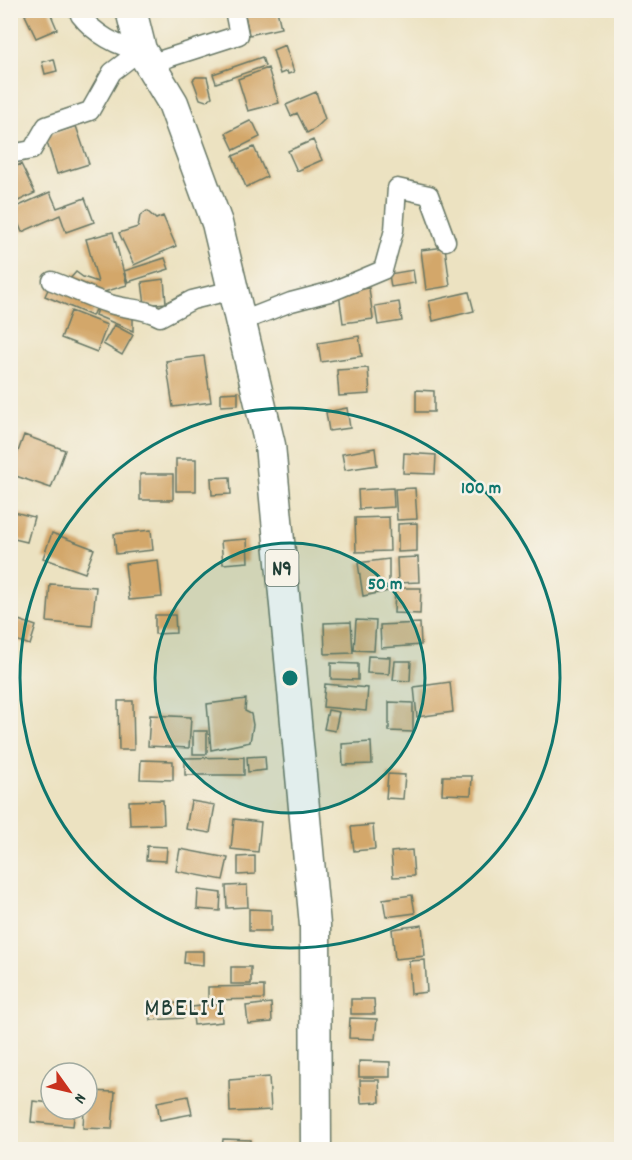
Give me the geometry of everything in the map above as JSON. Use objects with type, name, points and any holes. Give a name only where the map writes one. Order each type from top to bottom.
[{"type":"highway","name":"N9","points":[[131,10],[145,57],[173,103],[216,223],[270,445],[314,914],[316,1149]]},
{"type":"street","points":[[10,154],[32,150],[46,126],[90,111],[112,72],[145,57],[239,36],[234,10]]},
{"type":"street","points":[[80,15],[86,23],[115,43],[145,57]]},
{"type":"street","points":[[240,322],[291,302],[333,291],[383,270],[394,230],[397,188],[429,195],[446,241]]},
{"type":"street","points":[[52,281],[108,304],[130,309],[146,309],[160,317],[192,300],[233,290]]},
{"type":"building","points":[[34,10],[49,10],[57,29],[36,38],[25,15]]},
{"type":"building","points":[[244,10],[277,10],[281,28],[249,35]]},
{"type":"building","points":[[285,45],[294,72],[288,74],[287,71],[280,74],[273,50]]},
{"type":"building","points":[[262,57],[265,66],[216,83],[213,74]]},
{"type":"building","points":[[54,59],[57,71],[45,74],[42,62]]},
{"type":"building","points":[[268,68],[279,103],[248,111],[238,79]]},
{"type":"building","points":[[196,77],[207,77],[212,97],[206,101],[200,99],[193,80]]},
{"type":"building","points":[[316,92],[325,119],[307,133],[297,113],[291,116],[286,105]]},
{"type":"building","points":[[250,121],[254,124],[260,137],[234,150],[226,133]]},
{"type":"building","points":[[76,126],[89,164],[57,174],[45,136]]},
{"type":"building","points":[[313,140],[322,160],[297,171],[288,151]]},
{"type":"building","points":[[254,147],[267,177],[246,187],[233,156]]},
{"type":"building","points":[[21,164],[35,193],[10,205],[10,169]]},
{"type":"building","points":[[50,192],[57,208],[85,198],[94,222],[66,232],[60,215],[22,232],[12,209]]},
{"type":"building","points":[[147,211],[156,219],[163,216],[176,246],[134,265],[119,233],[138,227],[140,216]]},
{"type":"building","points":[[113,232],[127,285],[101,293],[69,280],[76,272],[98,282],[86,239]]},
{"type":"building","points":[[445,247],[450,286],[426,290],[421,250]]},
{"type":"building","points":[[165,258],[169,269],[128,282],[124,271]]},
{"type":"building","points":[[413,270],[415,283],[391,287],[389,274]]},
{"type":"building","points":[[164,279],[166,303],[145,305],[142,282]]},
{"type":"building","points":[[50,285],[97,305],[92,316],[45,296]]},
{"type":"building","points":[[369,288],[373,319],[343,323],[339,293]]},
{"type":"building","points":[[469,292],[474,311],[433,321],[429,301]]},
{"type":"building","points":[[399,302],[402,321],[378,325],[375,306]]},
{"type":"building","points":[[102,305],[133,318],[133,331],[95,315],[97,309]]},
{"type":"building","points":[[71,311],[107,325],[97,352],[61,338]]},
{"type":"building","points":[[114,325],[133,335],[122,355],[103,344]]},
{"type":"building","points":[[359,336],[362,356],[321,362],[318,343]]},
{"type":"building","points":[[204,356],[211,402],[173,407],[166,361]]},
{"type":"building","points":[[368,368],[370,394],[339,396],[337,370]]},
{"type":"building","points":[[416,390],[434,391],[434,412],[416,412]]},
{"type":"building","points":[[238,392],[238,405],[221,406],[221,393]]},
{"type":"building","points":[[347,408],[350,428],[329,431],[326,412]]},
{"type":"building","points":[[24,435],[65,450],[51,488],[10,474]]},
{"type":"building","points":[[375,448],[377,465],[345,470],[342,454]]},
{"type":"building","points":[[404,453],[436,455],[435,474],[403,473]]},
{"type":"building","points":[[176,459],[196,459],[196,491],[176,491]]},
{"type":"building","points":[[140,474],[173,474],[173,500],[140,500]]},
{"type":"building","points":[[230,477],[231,494],[212,495],[211,478]]},
{"type":"building","points":[[393,488],[394,507],[359,509],[358,490]]},
{"type":"building","points":[[415,488],[417,519],[397,520],[395,489]]},
{"type":"building","points":[[10,511],[34,517],[27,542],[10,538]]},
{"type":"building","points":[[389,517],[390,551],[356,552],[355,518]]},
{"type":"building","points":[[417,523],[417,551],[398,552],[398,524]]},
{"type":"building","points":[[151,530],[153,550],[116,554],[114,534]]},
{"type":"building","points":[[52,533],[94,549],[85,573],[43,558]]},
{"type":"building","points":[[247,539],[248,562],[223,564],[221,541]]},
{"type":"building","points":[[418,557],[419,582],[398,583],[397,558]]},
{"type":"building","points":[[389,559],[389,591],[363,596],[358,563]]},
{"type":"building","points":[[158,560],[162,597],[129,600],[125,564]]},
{"type":"building","points":[[50,584],[96,587],[92,626],[47,622]]},
{"type":"building","points":[[395,588],[421,588],[420,614],[394,613]]},
{"type":"building","points":[[155,615],[175,615],[176,633],[155,634]]},
{"type":"building","points":[[10,617],[36,626],[30,645],[10,638]]},
{"type":"building","points":[[356,620],[376,621],[374,651],[354,650]]},
{"type":"building","points":[[351,622],[353,653],[325,654],[324,623]]},
{"type":"building","points":[[420,623],[421,645],[381,648],[380,625]]},
{"type":"building","points":[[368,656],[390,657],[389,674],[367,673]]},
{"type":"building","points":[[395,661],[411,661],[410,681],[393,680]]},
{"type":"building","points":[[331,663],[358,664],[358,680],[331,679]]},
{"type":"building","points":[[450,682],[453,712],[417,717],[414,687]]},
{"type":"building","points":[[325,684],[368,688],[366,711],[323,707]]},
{"type":"building","points":[[246,699],[245,711],[251,714],[253,725],[250,742],[211,750],[207,704]]},
{"type":"building","points":[[118,701],[133,701],[134,750],[119,750]]},
{"type":"building","points":[[389,702],[413,703],[413,732],[389,731]]},
{"type":"building","points":[[328,710],[339,712],[335,731],[324,729]]},
{"type":"building","points":[[150,715],[191,717],[189,748],[148,746]]},
{"type":"building","points":[[193,731],[207,731],[207,754],[193,754]]},
{"type":"building","points":[[371,742],[372,764],[343,765],[342,744]]},
{"type":"building","points":[[265,756],[266,770],[248,772],[247,757]]},
{"type":"building","points":[[244,757],[244,775],[185,775],[185,758]]},
{"type":"building","points":[[141,760],[173,761],[173,780],[140,779]]},
{"type":"building","points":[[388,774],[405,775],[403,799],[386,798]]},
{"type":"building","points":[[443,776],[472,776],[471,795],[442,794]]},
{"type":"building","points":[[163,800],[164,824],[130,825],[129,801]]},
{"type":"building","points":[[191,801],[215,805],[210,833],[186,829]]},
{"type":"building","points":[[234,819],[261,822],[258,852],[231,849]]},
{"type":"building","points":[[373,825],[375,849],[354,851],[351,827]]},
{"type":"building","points":[[147,846],[167,847],[166,861],[146,860]]},
{"type":"building","points":[[180,849],[228,858],[223,880],[176,871]]},
{"type":"building","points":[[412,850],[414,876],[393,877],[391,852]]},
{"type":"building","points":[[255,856],[255,874],[238,875],[238,857]]},
{"type":"building","points":[[247,885],[248,907],[227,908],[226,886]]},
{"type":"building","points":[[198,890],[221,893],[220,911],[197,909]]},
{"type":"building","points":[[412,895],[415,913],[386,917],[383,899]]},
{"type":"building","points":[[249,909],[271,910],[271,931],[249,931]]},
{"type":"building","points":[[422,925],[425,956],[395,959],[392,929]]},
{"type":"building","points":[[185,951],[203,951],[203,965],[184,963]]},
{"type":"building","points":[[425,960],[427,992],[411,994],[409,961]]},
{"type":"building","points":[[231,967],[251,967],[251,984],[231,984]]},
{"type":"building","points":[[264,986],[264,999],[208,1000],[208,987]]},
{"type":"building","points":[[351,999],[374,999],[375,1014],[351,1014]]},
{"type":"building","points":[[184,1003],[184,1018],[151,1020],[150,1004]]},
{"type":"building","points":[[271,1003],[272,1022],[248,1024],[246,1006]]},
{"type":"building","points":[[221,1004],[222,1022],[194,1025],[192,1007]]},
{"type":"building","points":[[350,1018],[377,1019],[375,1039],[349,1038]]},
{"type":"building","points":[[359,1061],[390,1062],[390,1077],[359,1077]]},
{"type":"building","points":[[269,1077],[271,1110],[230,1112],[229,1080]]},
{"type":"building","points":[[360,1080],[379,1080],[380,1102],[361,1103]]},
{"type":"building","points":[[99,1091],[115,1092],[112,1129],[83,1128],[83,1121],[99,1121]]},
{"type":"building","points":[[188,1096],[192,1114],[160,1120],[157,1102]]},
{"type":"building","points":[[33,1101],[39,1102],[39,1121],[74,1121],[73,1126],[31,1122]]},
{"type":"building","points":[[223,1139],[251,1140],[251,1150],[222,1150]]},
{"type":"district","name":"MBELI'I","points":[[185,1006]]}]
